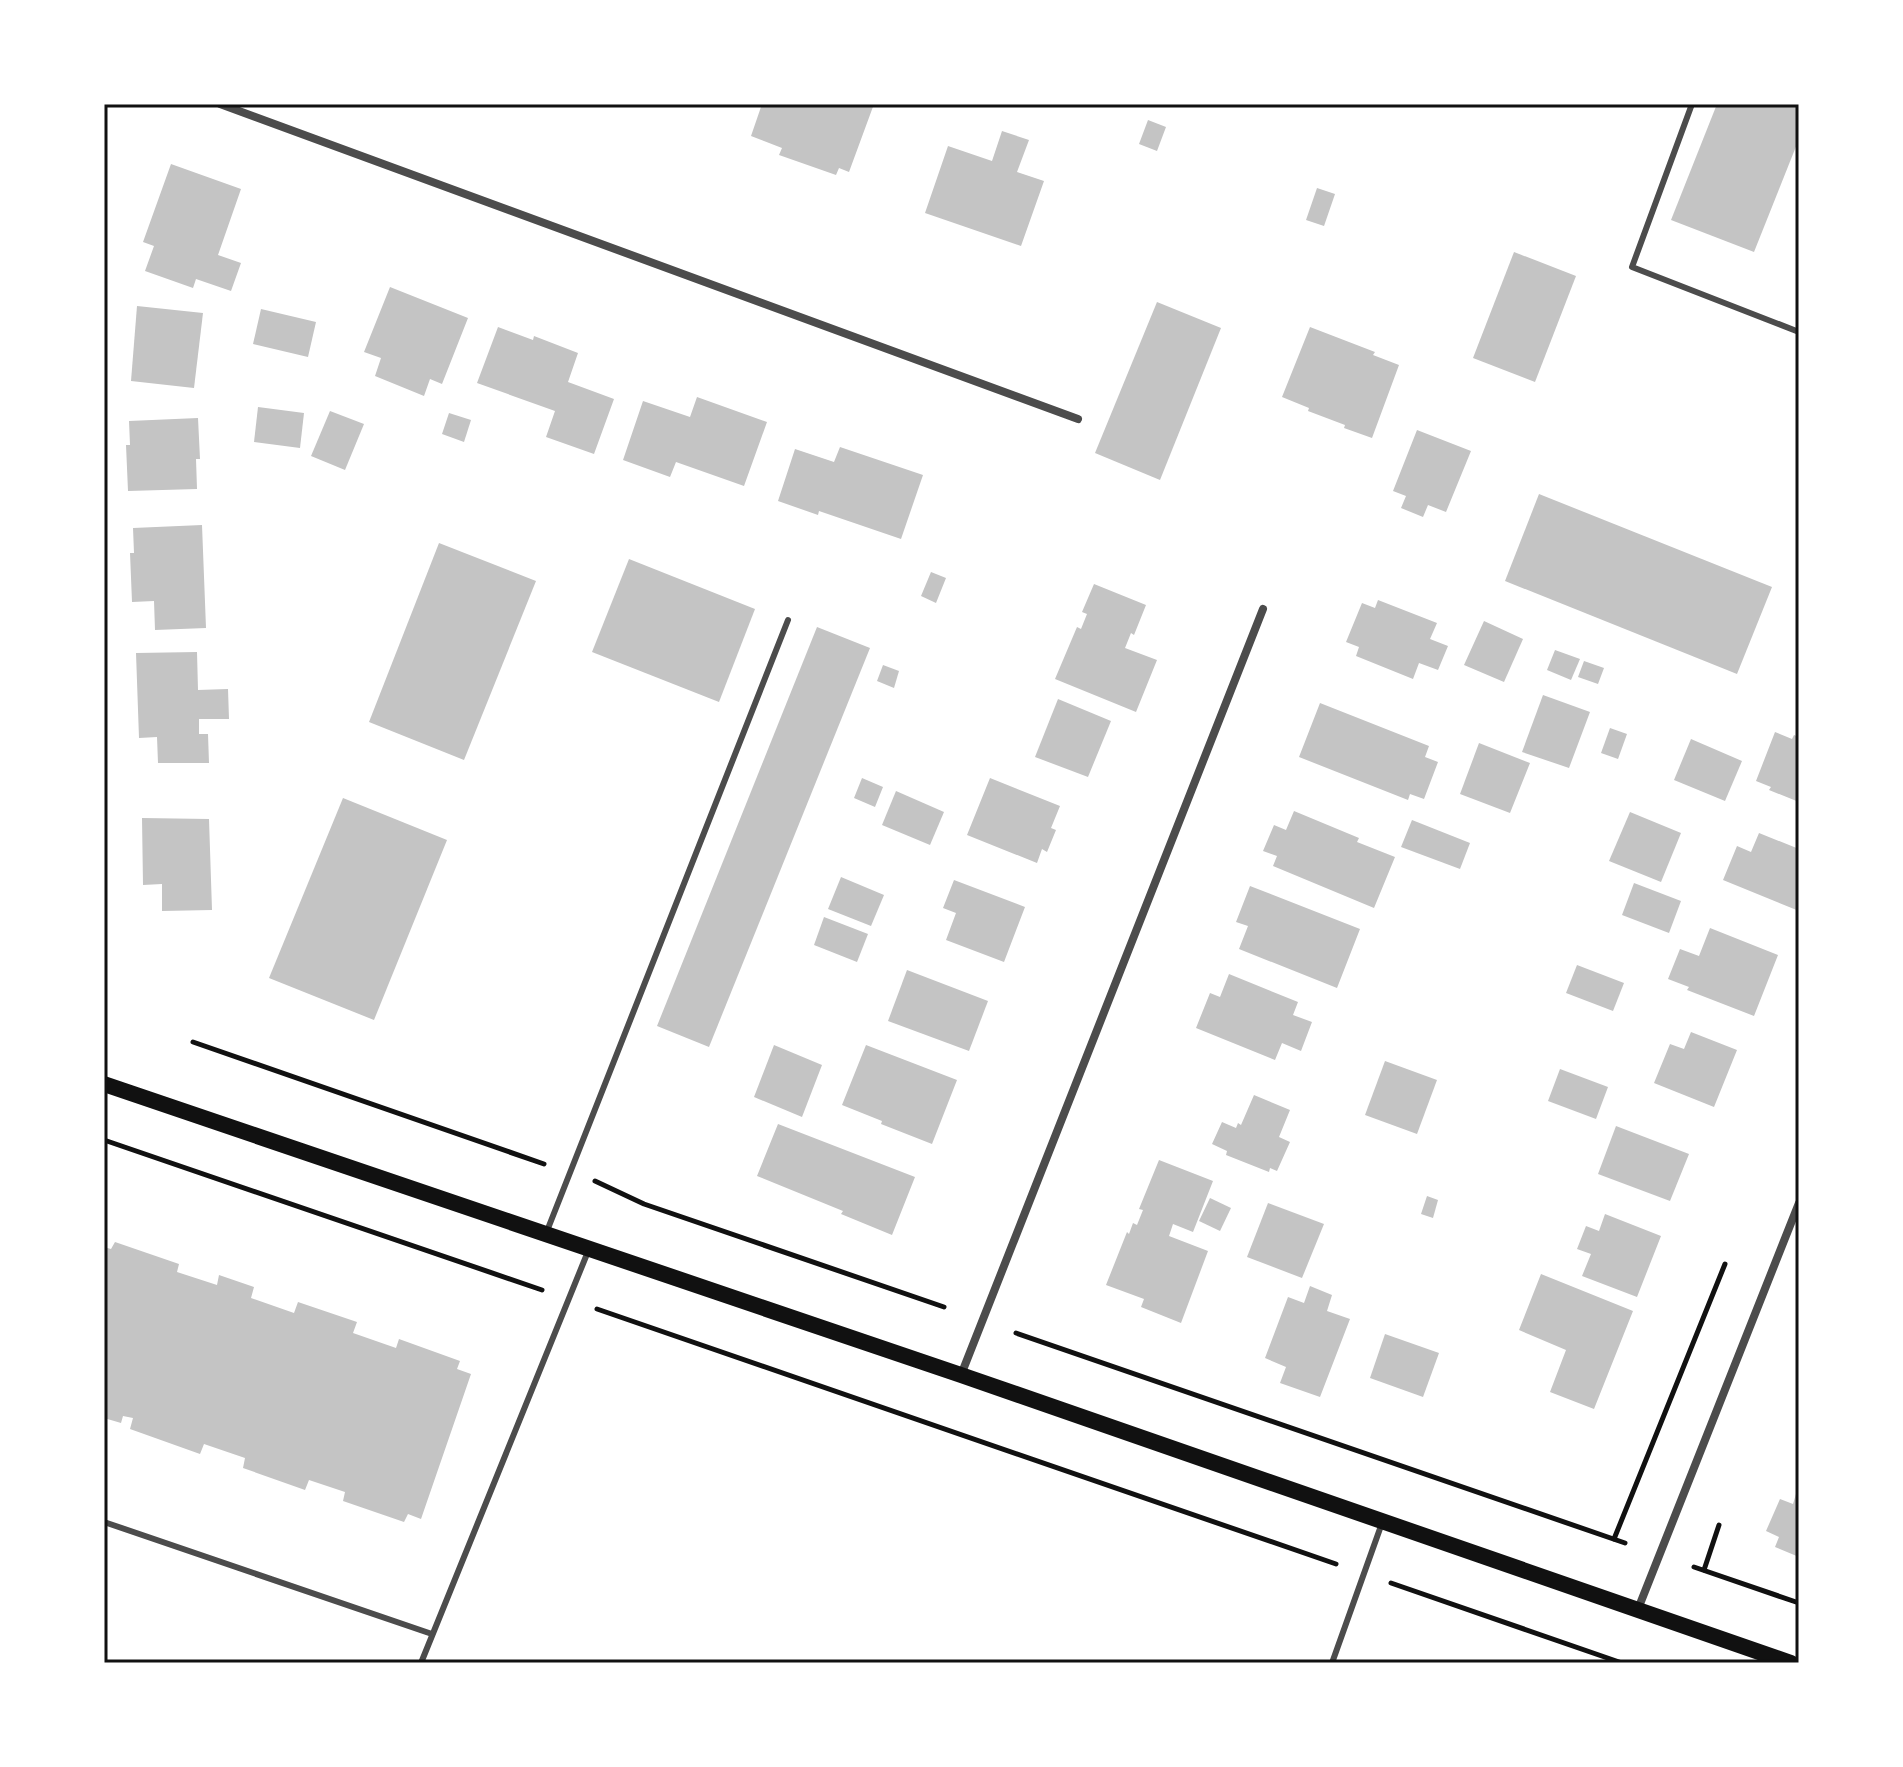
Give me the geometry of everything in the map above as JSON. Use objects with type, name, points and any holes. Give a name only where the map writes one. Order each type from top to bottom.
[{"type":"main road","points":[[104,1084],[961,1375],[1791,1663]]},
{"type":"street","points":[[220,104],[1078,419]]},
{"type":"street","points":[[961,1375],[1263,609]]},
{"type":"street","points":[[1638,1609],[1799,1203]]},
{"type":"lane","points":[[1692,104],[1632,267],[1799,332]]},
{"type":"lane","points":[[546,1234],[788,620]]},
{"type":"lane","points":[[421,1663],[589,1249]]},
{"type":"lane","points":[[1332,1663],[1382,1521]]},
{"type":"lane","points":[[104,1522],[432,1634]]},
{"type":"path","points":[[104,1140],[1622,1663]]},
{"type":"path","points":[[1614,1539],[1725,1264]]},
{"type":"path","points":[[1016,1333],[1625,1543]]},
{"type":"path","points":[[1704,1570],[1719,1525]]},
{"type":"path","points":[[1694,1567],[1799,1603]]},
{"type":"building","points":[[762,104],[874,104],[849,172],[839,168],[836,175],[779,155],[782,148],[751,136]]},
{"type":"building","points":[[1717,104],[1799,104],[1799,139],[1754,252],[1671,220]]},
{"type":"building","points":[[1148,120],[1166,127],[1157,151],[1139,144]]},
{"type":"building","points":[[1002,131],[1029,140],[1017,172],[1044,181],[1021,246],[925,213],[948,146],[992,161]]},
{"type":"building","points":[[171,164],[241,189],[218,255],[241,263],[231,291],[196,279],[193,288],[145,271],[154,246],[143,242]]},
{"type":"building","points":[[1317,188],[1335,194],[1324,226],[1306,220]]},
{"type":"building","points":[[1514,252],[1576,276],[1535,382],[1473,358]]},
{"type":"building","points":[[390,287],[468,318],[442,384],[430,379],[424,396],[375,376],[381,358],[364,352]]},
{"type":"building","points":[[1157,302],[1221,328],[1160,480],[1095,453]]},
{"type":"building","points":[[137,306],[203,313],[194,388],[131,381]]},
{"type":"building","points":[[261,309],[316,322],[308,357],[253,344]]},
{"type":"building","points":[[498,327],[533,340],[534,336],[578,353],[568,382],[614,399],[594,454],[546,437],[555,411],[477,383]]},
{"type":"building","points":[[1310,327],[1375,352],[1373,355],[1399,365],[1372,438],[1344,428],[1345,425],[1282,397]]},
{"type":"building","points":[[697,397],[767,422],[744,486],[676,462],[670,477],[623,460],[643,401],[690,417]]},
{"type":"building","points":[[258,407],[304,413],[300,448],[254,442]]},
{"type":"building","points":[[330,411],[364,424],[345,470],[311,456]]},
{"type":"building","points":[[449,413],[471,420],[464,442],[442,434]]},
{"type":"building","points":[[198,418],[200,459],[196,459],[197,489],[128,491],[126,445],[130,445],[129,421]]},
{"type":"building","points":[[1417,430],[1471,451],[1446,512],[1428,505],[1423,517],[1401,508],[1406,496],[1393,491]]},
{"type":"building","points":[[840,447],[923,475],[901,539],[819,511],[818,515],[778,501],[795,449],[834,462]]},
{"type":"building","points":[[1539,494],[1772,587],[1737,674],[1505,581]]},
{"type":"building","points":[[202,525],[206,628],[155,630],[154,601],[132,602],[130,553],[134,553],[133,528]]},
{"type":"building","points":[[439,543],[536,581],[464,760],[369,722]]},
{"type":"building","points":[[629,559],[755,609],[719,702],[592,652]]},
{"type":"building","points":[[931,572],[946,578],[936,603],[921,596]]},
{"type":"building","points":[[1094,584],[1146,605],[1125,648],[1157,660],[1136,712],[1055,679],[1077,627],[1081,629],[1087,614],[1082,612]]},
{"type":"building","points":[[1378,600],[1437,623],[1430,639],[1448,646],[1438,670],[1419,663],[1413,679],[1356,656],[1359,647],[1346,642],[1362,603],[1375,608]]},
{"type":"building","points":[[1484,621],[1523,639],[1504,682],[1464,665]]},
{"type":"building","points":[[817,627],[870,648],[709,1047],[657,1026]]},
{"type":"building","points":[[1555,650],[1580,659],[1571,680],[1547,670]]},
{"type":"building","points":[[197,652],[198,690],[228,689],[229,719],[199,719],[199,734],[208,734],[209,763],[158,763],[157,737],[139,738],[136,653]]},
{"type":"building","points":[[1584,661],[1604,668],[1598,684],[1578,677]]},
{"type":"building","points":[[883,665],[899,671],[894,688],[877,681]]},
{"type":"building","points":[[1543,695],[1590,712],[1569,768],[1522,752]]},
{"type":"building","points":[[1058,699],[1111,721],[1088,777],[1035,757]]},
{"type":"building","points":[[1320,703],[1429,746],[1425,757],[1438,762],[1424,799],[1410,794],[1408,800],[1299,757]]},
{"type":"building","points":[[1610,728],[1627,734],[1618,759],[1601,753]]},
{"type":"building","points":[[1775,732],[1792,739],[1794,735],[1799,737],[1799,802],[1756,781]]},
{"type":"building","points":[[1691,739],[1742,761],[1725,801],[1674,780]]},
{"type":"building","points":[[1479,743],[1530,763],[1510,813],[1460,794]]},
{"type":"building","points":[[862,778],[883,787],[875,807],[854,798]]},
{"type":"building","points":[[990,778],[1060,806],[1051,828],[1056,830],[1047,852],[1042,849],[1037,863],[967,835]]},
{"type":"building","points":[[896,791],[944,812],[930,845],[882,825]]},
{"type":"building","points":[[343,798],[447,840],[374,1020],[269,978]]},
{"type":"building","points":[[1294,811],[1395,857],[1374,908],[1273,866],[1277,856],[1263,851],[1274,825],[1286,830]]},
{"type":"building","points":[[1630,812],[1681,833],[1661,882],[1609,861]]},
{"type":"building","points":[[142,818],[209,819],[212,910],[162,911],[162,884],[143,885]]},
{"type":"building","points":[[1412,820],[1470,843],[1460,869],[1401,847]]},
{"type":"building","points":[[1759,833],[1799,849],[1799,911],[1723,880],[1737,846],[1751,852]]},
{"type":"building","points":[[841,877],[884,895],[871,926],[828,909]]},
{"type":"building","points":[[954,880],[1025,907],[1004,962],[946,940],[956,913],[943,908]]},
{"type":"building","points":[[1634,883],[1681,901],[1669,933],[1622,915]]},
{"type":"building","points":[[1250,886],[1360,929],[1337,988],[1239,949],[1248,926],[1236,922]]},
{"type":"building","points":[[824,917],[868,934],[857,962],[814,945]]},
{"type":"building","points":[[1710,928],[1778,955],[1754,1016],[1687,990],[1689,987],[1668,979],[1680,949],[1699,956]]},
{"type":"building","points":[[1577,965],[1624,983],[1613,1011],[1566,993]]},
{"type":"building","points":[[907,970],[988,1001],[969,1051],[888,1021]]},
{"type":"building","points":[[1229,974],[1298,1002],[1293,1015],[1312,1022],[1301,1051],[1282,1043],[1275,1060],[1196,1028],[1210,993],[1220,997]]},
{"type":"building","points":[[1691,1032],[1737,1050],[1714,1107],[1654,1083],[1670,1044],[1684,1049]]},
{"type":"building","points":[[774,1045],[822,1065],[802,1117],[754,1097]]},
{"type":"building","points":[[866,1045],[957,1080],[932,1144],[842,1105]]},
{"type":"building","points":[[1385,1061],[1437,1080],[1417,1134],[1365,1115]]},
{"type":"building","points":[[1560,1069],[1608,1087],[1596,1119],[1548,1101]]},
{"type":"building","points":[[1254,1095],[1290,1110],[1279,1137],[1290,1142],[1277,1171],[1270,1168],[1269,1172],[1226,1155],[1227,1151],[1212,1144],[1222,1122],[1236,1128],[1238,1123],[1241,1125]]},
{"type":"building","points":[[778,1124],[915,1177],[892,1235],[757,1176]]},
{"type":"building","points":[[1616,1126],[1689,1154],[1670,1201],[1598,1174]]},
{"type":"building","points":[[1159,1160],[1213,1181],[1193,1232],[1173,1224],[1169,1236],[1208,1251],[1181,1323],[1141,1307],[1144,1299],[1106,1285],[1127,1232],[1129,1234],[1133,1223],[1137,1225],[1143,1210],[1139,1209]]},
{"type":"building","points":[[1427,1196],[1438,1200],[1433,1218],[1421,1214]]},
{"type":"building","points":[[1210,1198],[1231,1208],[1220,1231],[1199,1221]]},
{"type":"building","points":[[1268,1203],[1324,1224],[1302,1278],[1247,1257]]},
{"type":"building","points":[[1605,1214],[1661,1236],[1637,1297],[1582,1276],[1591,1254],[1577,1249],[1586,1226],[1599,1231]]},
{"type":"building","points":[[115,1242],[179,1264],[177,1272],[217,1285],[219,1275],[254,1287],[251,1298],[294,1313],[298,1302],[357,1322],[353,1333],[396,1348],[399,1339],[460,1361],[457,1369],[471,1374],[421,1519],[408,1514],[404,1522],[343,1501],[345,1492],[309,1480],[305,1490],[243,1468],[245,1458],[204,1444],[200,1454],[130,1429],[133,1418],[123,1416],[121,1423],[104,1418],[104,1247],[111,1249]]},
{"type":"building","points":[[1541,1274],[1633,1311],[1594,1409],[1550,1392],[1566,1350],[1519,1330]]},
{"type":"building","points":[[1310,1286],[1332,1295],[1327,1311],[1350,1319],[1320,1397],[1280,1383],[1286,1367],[1265,1358],[1288,1297],[1304,1303]]},
{"type":"building","points":[[1385,1334],[1439,1353],[1423,1397],[1370,1378]]},
{"type":"building","points":[[1796,1494],[1799,1495],[1799,1557],[1775,1547],[1779,1537],[1766,1531],[1780,1499],[1793,1504]]}]
